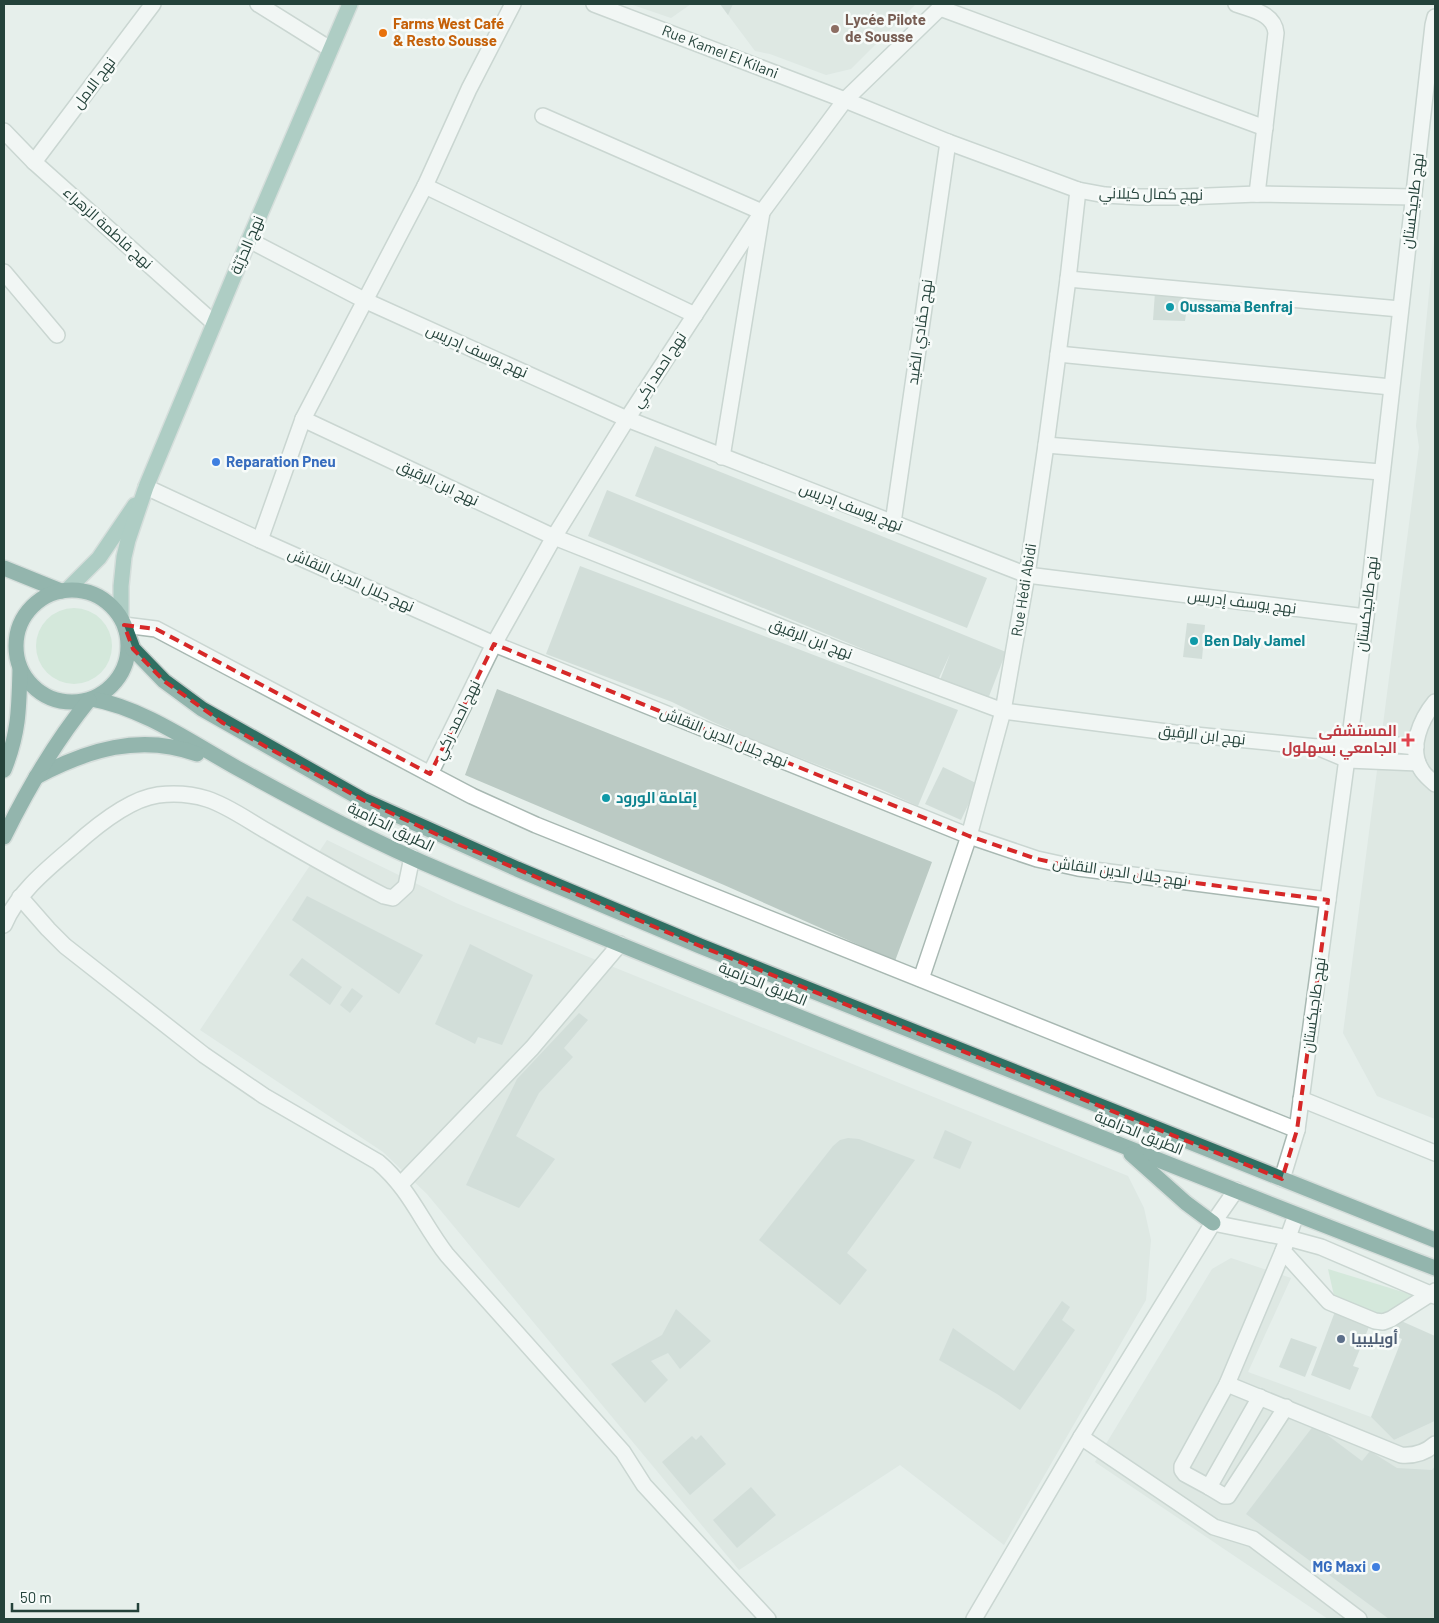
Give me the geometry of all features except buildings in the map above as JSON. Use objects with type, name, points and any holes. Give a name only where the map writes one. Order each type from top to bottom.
[{"type":"highway","name":"الطريق الحزامية","points":[[4,568],[64,590],[83,591],[98,596],[111,605],[124,624],[133,649],[164,681],[202,709],[363,800],[507,866],[700,946],[1435,1240]]},
{"type":"highway","points":[[4,770],[13,746],[18,720],[19,665],[16,643],[20,625],[30,609],[44,598],[64,590]]},
{"type":"highway","points":[[4,837],[55,746],[91,699],[107,690],[118,678],[126,663],[129,646],[124,624]]},
{"type":"highway","name":"الطريق الحزامية","points":[[4,649],[19,665],[29,682],[41,694],[56,700],[73,702],[91,699],[112,702],[151,720],[242,771],[373,839],[445,872],[729,989],[1296,1215],[1435,1268]]},
{"type":"highway","points":[[36,777],[64,762],[91,752],[119,746],[149,744],[182,748],[242,771]]},
{"type":"highway","points":[[1118,1144],[1149,1168],[1186,1203],[1213,1223]]},
{"type":"main road","name":"نهج الحرّيّة","points":[[146,487],[350,4]]},
{"type":"main road","points":[[64,590],[99,558],[146,487]]},
{"type":"main road","points":[[124,624],[121,586],[124,556],[146,487]]},
{"type":"street","name":"نهج الامل","points":[[34,162],[153,4]]},
{"type":"street","points":[[258,4],[330,49]]},
{"type":"street","points":[[260,540],[303,419],[425,186],[469,89],[513,4]]},
{"type":"street","name":"Rue Kamel El Kilani","points":[[594,4],[845,100]]},
{"type":"street","points":[[1236,4],[1267,16],[1272,20],[1275,27],[1257,194]]},
{"type":"street","name":"نهج طاجيكستان","points":[[1282,1179],[1297,1130],[1348,760],[1434,21],[1431,4]]},
{"type":"street","points":[[942,6],[1265,128]]},
{"type":"street","name":"نهج احمد زكي","points":[[430,774],[494,644],[554,537],[627,419],[762,212],[845,100],[942,6]]},
{"type":"street","name":"نهج كمال كيلاني","points":[[845,100],[948,142],[1078,190],[1105,196],[1184,197],[1257,194],[1414,197]]},
{"type":"street","points":[[543,116],[762,212],[722,457]]},
{"type":"street","name":"نهج فاطمة الزهراء","points":[[4,131],[34,162],[214,323]]},
{"type":"street","name":"نهج حمّادي الصّيد","points":[[893,523],[948,142]]},
{"type":"street","points":[[425,186],[695,315]]},
{"type":"street","name":"Rue Hédi Abidi","points":[[921,979],[969,836],[1003,711],[1027,574],[1046,445],[1078,190]]},
{"type":"street","name":"نهج يوسف إدريس","points":[[249,240],[364,300],[627,419],[1027,574],[1366,617]]},
{"type":"street","points":[[4,272],[57,335]]},
{"type":"street","points":[[1068,279],[1400,309]]},
{"type":"street","points":[[1058,354],[1391,386]]},
{"type":"street","name":"نهج ابن الرقيق","points":[[303,419],[554,537],[839,650],[1003,711],[1175,733],[1317,746],[1348,760]]},
{"type":"street","points":[[1046,445],[1382,472]]},
{"type":"street","name":"نهج جلال الدين النقاش","points":[[146,487],[494,644],[969,836],[1037,859],[1078,868],[1328,900]]},
{"type":"street","points":[[124,624],[162,631],[430,774],[536,825],[1297,1130]]},
{"type":"street","points":[[1435,702],[1427,711],[1417,734],[1416,747],[1418,763],[1422,772],[1435,784]]},
{"type":"street","points":[[1317,746],[1350,740],[1416,747]]},
{"type":"street","points":[[1348,760],[1418,763]]},
{"type":"street","points":[[4,925],[20,898],[38,878],[81,840],[131,804],[156,795],[182,793],[207,799],[229,809],[326,866],[384,896],[393,898],[406,886],[412,857]]},
{"type":"street","points":[[20,898],[66,946],[204,1055],[264,1096],[378,1162],[401,1184],[436,1242],[623,1452],[644,1485],[768,1619]]},
{"type":"street","points":[[401,1184],[532,1048],[620,944]]},
{"type":"street","points":[[1301,1099],[1435,1153]]},
{"type":"street","points":[[974,1619],[1081,1437],[1213,1223],[1236,1190]]},
{"type":"street","points":[[1286,1407],[1228,1496],[1224,1496],[1185,1474],[1182,1470],[1182,1466],[1227,1384],[1286,1244],[1296,1215]]},
{"type":"street","points":[[1213,1223],[1286,1244],[1321,1247],[1434,1293]]},
{"type":"street","points":[[1286,1244],[1329,1302],[1375,1320],[1383,1322],[1391,1319],[1434,1293]]},
{"type":"street","points":[[1227,1384],[1401,1455],[1411,1456],[1422,1453],[1435,1444]]},
{"type":"street","points":[[1208,1487],[1260,1397]]},
{"type":"street","points":[[1081,1437],[1214,1528],[1253,1539],[1359,1619]]},
{"type":"highlighted area","points":[[124,625],[156,629],[430,774],[494,644],[969,836],[1037,859],[1078,868],[1328,900],[1297,1130],[1282,1179],[700,946],[453,842],[363,800],[223,723],[164,681],[133,649]]},
{"type":"shaded area","points":[[630,4],[691,4],[671,18]]},
{"type":"shaded area","name":"Lycée Pilote de Sousse","points":[[720,4],[916,4],[851,69],[826,75],[770,54],[755,51]]},
{"type":"shaded area","name":"المستشفى الجامعي بسهلول","points":[[1435,232],[1435,1119],[1377,1096],[1343,1033],[1419,447],[1416,426]]},
{"type":"shaded area","points":[[327,840],[456,903],[1128,1176],[1144,1208],[1151,1240],[1146,1300],[1004,1545],[900,1465],[739,1570],[427,1194],[383,1152],[200,1030]]},
{"type":"shaded area","points":[[1231,1258],[1291,1278],[1248,1372],[1371,1417],[1394,1440],[1435,1421],[1435,1619],[1328,1619],[1095,1462],[1212,1269]]},
{"type":"green space","points":[[74,608],[89,611],[101,619],[109,631],[112,646],[109,661],[101,673],[89,681],[74,684],[59,681],[47,673],[39,661],[36,646],[39,631],[47,619],[59,611]]},
{"type":"green space","points":[[1328,1269],[1416,1296],[1390,1318],[1335,1300]]},
{"type":"place","name":"Lycée Pilote de Sousse","points":[[835,29]]},
{"type":"place","name":"Farms West Café & Resto Sousse","points":[[383,33]]},
{"type":"place","name":"Oussama Benfraj","points":[[1170,307]]},
{"type":"place","name":"Reparation Pneu","points":[[216,462]]},
{"type":"place","name":"Ben Daly Jamel","points":[[1194,641]]},
{"type":"place","name":"المستشفى الجامعي بسهلول","points":[[1408,740]]},
{"type":"place","name":"إقامة الورود","points":[[606,798]]},
{"type":"place","name":"أويليبيا","points":[[1341,1339]]},
{"type":"place","name":"MG Maxi","points":[[1376,1567]]}]
